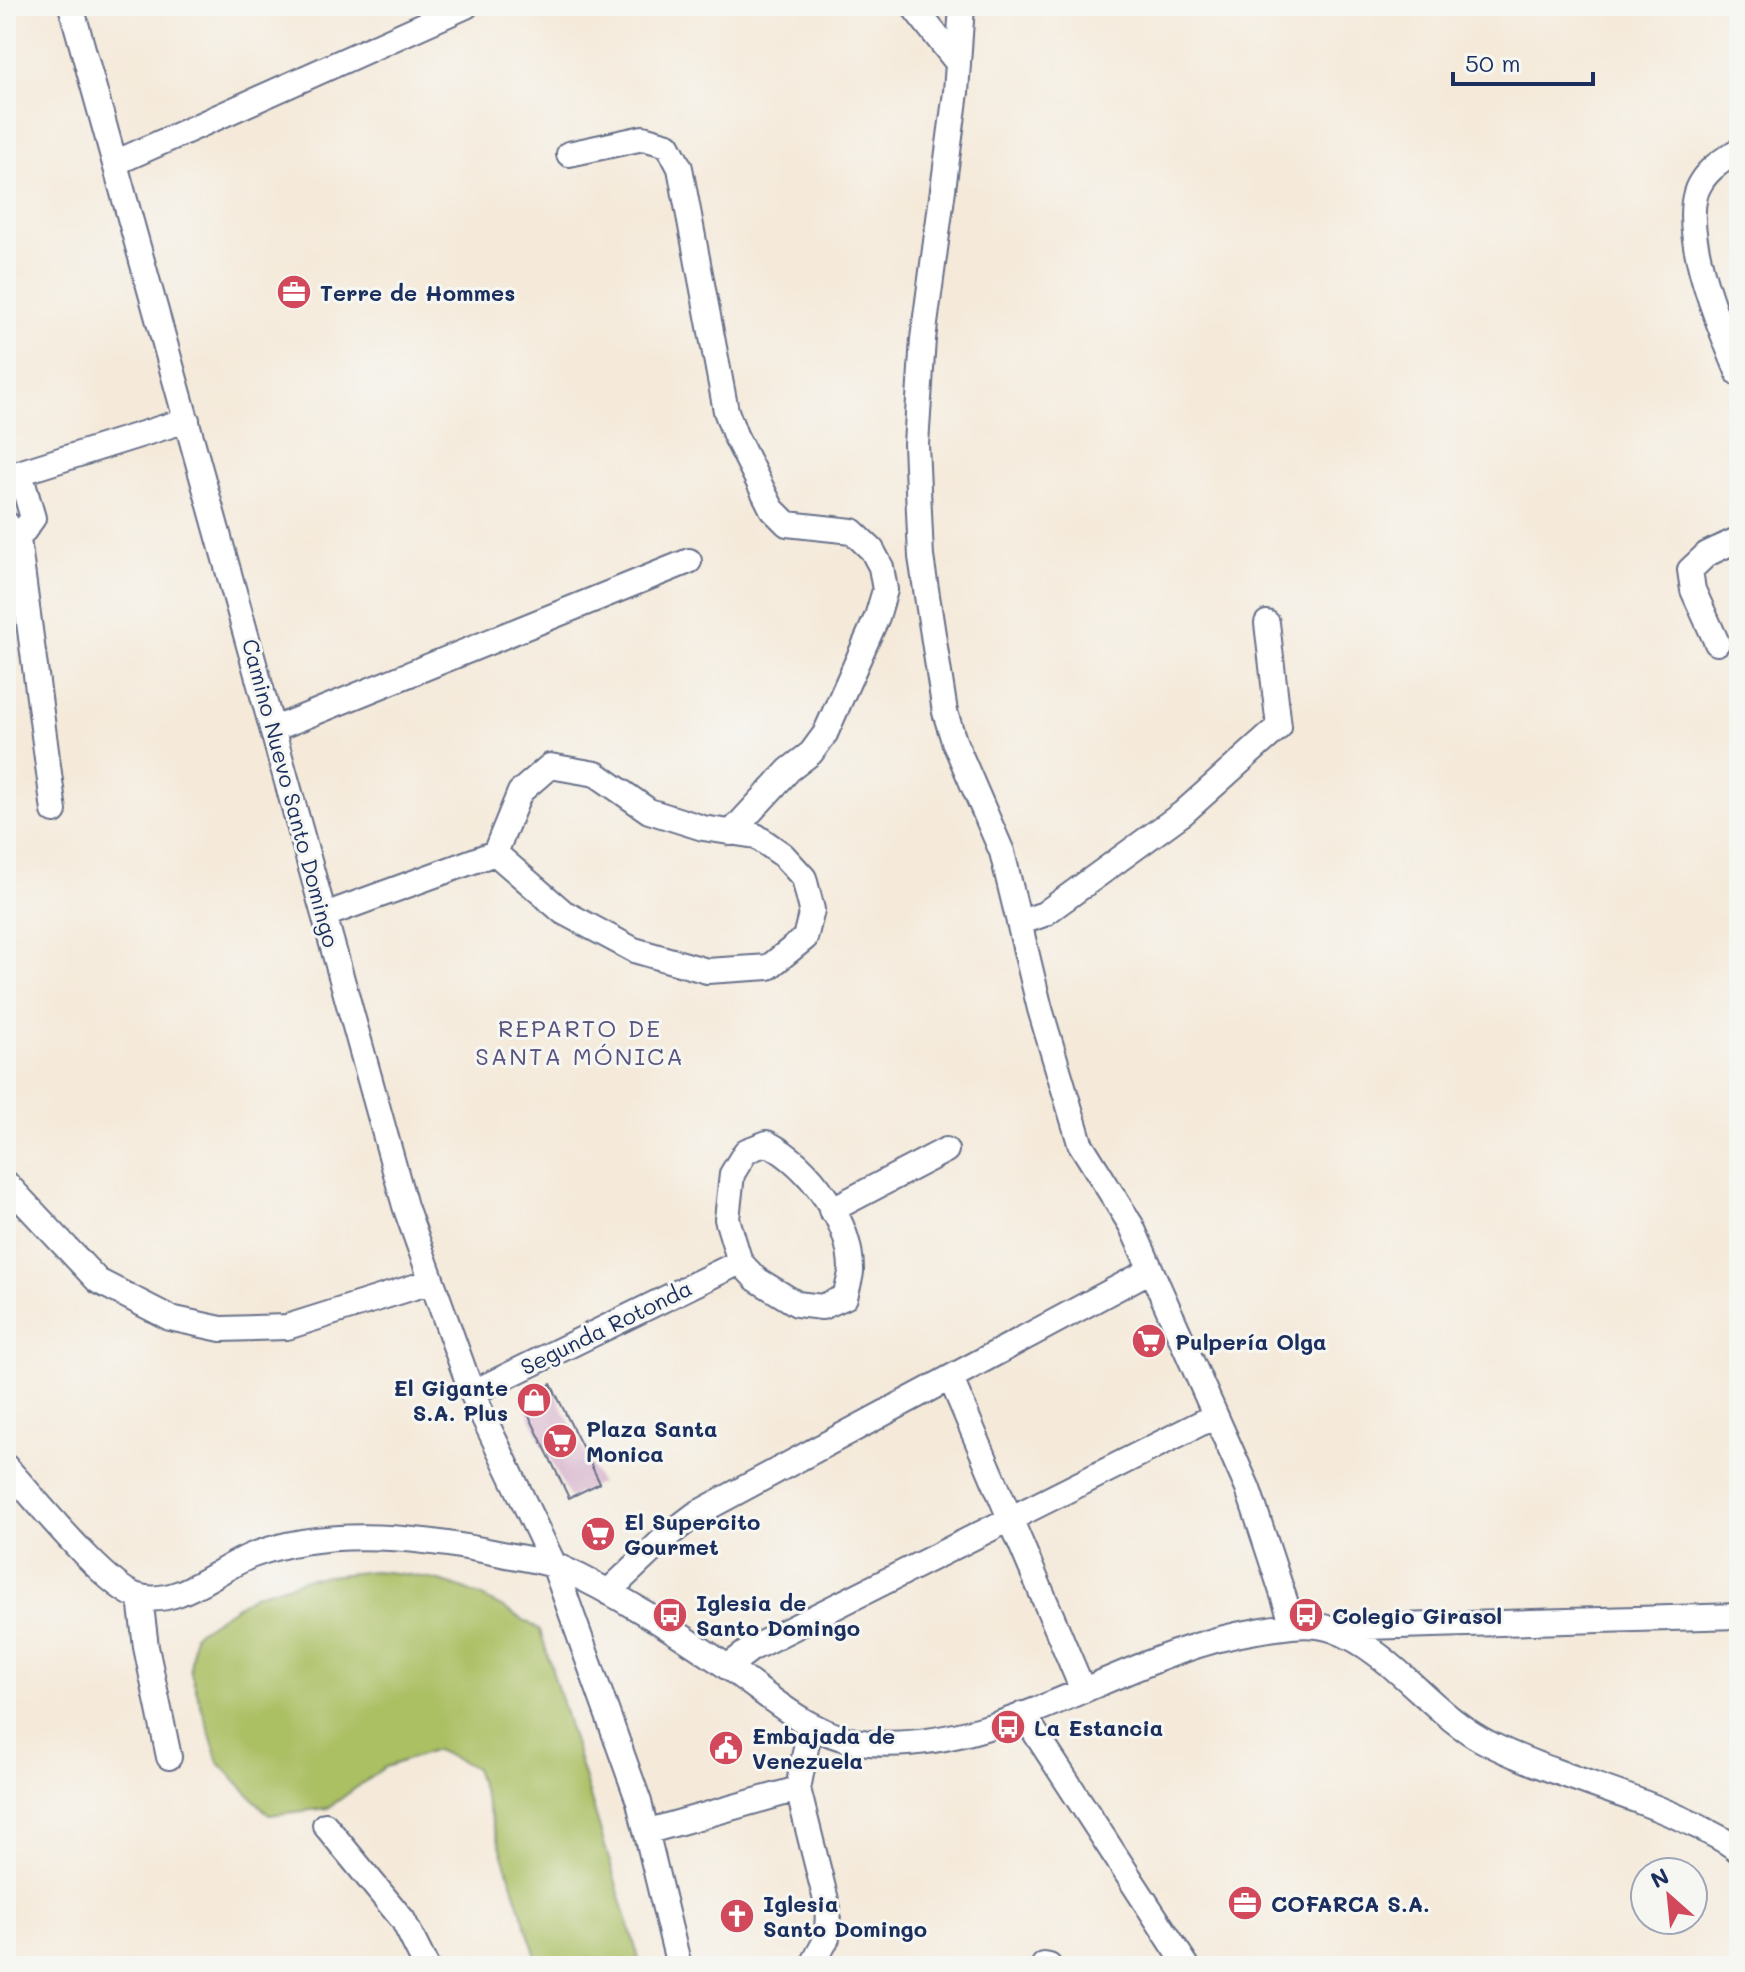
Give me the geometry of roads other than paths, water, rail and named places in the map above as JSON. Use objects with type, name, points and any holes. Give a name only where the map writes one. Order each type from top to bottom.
[{"type":"street","name":"Camino Nuevo Santo Domingo","points":[[71,6],[405,1206],[472,1393],[554,1565],[649,1831],[679,1966]]},
{"type":"street","points":[[115,163],[466,6]]},
{"type":"street","points":[[913,6],[957,62]]},
{"type":"street","points":[[962,6],[923,339],[917,429],[921,557],[945,712],[954,741],[1002,852],[1040,1009],[1080,1143],[1131,1225],[1248,1489],[1293,1625]]},
{"type":"street","points":[[569,154],[643,138],[668,145],[680,168],[726,411],[772,509],[787,524],[852,531],[872,550],[881,567],[885,590],[877,617],[825,734],[731,833]]},
{"type":"street","points":[[1739,150],[1715,165],[1699,184],[1694,208],[1699,265],[1713,311],[1739,374]]},
{"type":"street","points":[[54,811],[12,531],[33,518],[13,475],[187,420]]},
{"type":"street","points":[[1717,643],[1693,590],[1690,570],[1707,554],[1739,539]]},
{"type":"street","points":[[274,729],[689,561]]},
{"type":"street","points":[[1019,923],[1044,914],[1183,813],[1279,727],[1267,623]]},
{"type":"street","points":[[325,915],[495,853],[520,792],[550,766],[596,774],[649,811],[731,833],[756,836],[783,855],[804,878],[812,910],[805,938],[769,967],[707,971],[634,950],[563,912],[495,853]]},
{"type":"street","points":[[767,1143],[787,1153],[821,1191],[831,1210],[842,1232],[851,1271],[845,1297],[822,1307],[797,1304],[756,1279],[740,1262],[727,1219],[732,1174],[746,1151],[767,1143]]},
{"type":"street","points":[[831,1210],[946,1150]]},
{"type":"street","points":[[6,1183],[98,1281],[170,1318],[221,1329],[287,1327],[430,1282]]},
{"type":"street","name":"Segunda Rotonda","points":[[472,1393],[740,1262]]},
{"type":"street","points":[[608,1592],[667,1536],[696,1514],[951,1379],[1055,1318],[1151,1270]]},
{"type":"street","points":[[951,1379],[1082,1688]]},
{"type":"street","points":[[727,1667],[751,1649],[1215,1416]]},
{"type":"street","points":[[6,1467],[123,1590],[140,1598],[170,1596],[261,1551],[328,1539],[414,1540],[554,1565],[608,1592],[727,1667],[810,1727],[864,1743],[928,1743],[1023,1714],[1168,1653],[1230,1635],[1293,1625],[1331,1628],[1739,1616]]},
{"type":"street","points":[[140,1598],[146,1647],[169,1757]]},
{"type":"street","points":[[1331,1628],[1363,1646],[1461,1727],[1490,1744],[1667,1811],[1739,1851]]},
{"type":"street","points":[[1023,1714],[1178,1964]]},
{"type":"street","points":[[810,1727],[798,1789],[828,1908],[827,1938],[813,1966]]},
{"type":"street","points":[[649,1831],[798,1789]]},
{"type":"street","points":[[325,1825],[403,1920],[426,1966]]},
{"type":"place","name":"Terre de Hommes","points":[[294,292]]},
{"type":"place","name":"Pulpería Olga","points":[[1149,1341]]},
{"type":"place","name":"El Gigante S.A. Plus","points":[[534,1400]]},
{"type":"place","name":"Plaza Santa Monica","points":[[560,1441]]},
{"type":"place","name":"El Supercito Gourmet","points":[[598,1534]]},
{"type":"place","name":"Iglesia de Santo Domingo","points":[[670,1615]]},
{"type":"place","name":"Colegio Girasol","points":[[1306,1615]]},
{"type":"place","name":"La Estancia","points":[[1008,1727]]},
{"type":"place","name":"Embajada de Venezuela","points":[[726,1748]]},
{"type":"place","name":"COFARCA S.A.","points":[[1245,1903]]},
{"type":"place","name":"Iglesia Santo Domingo","points":[[737,1916]]},
{"type":"district","name":"REPARTO DE SANTA MÓNICA","points":[[580,1041]]}]
